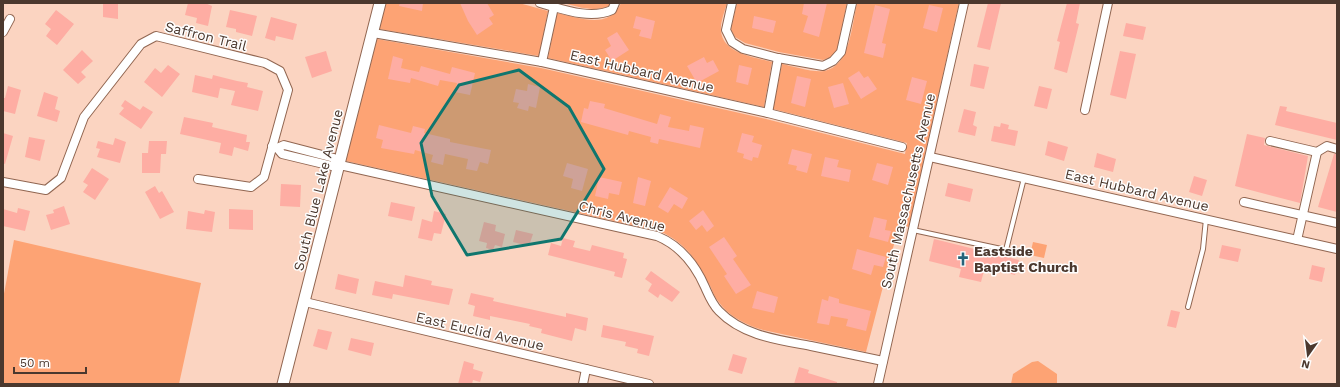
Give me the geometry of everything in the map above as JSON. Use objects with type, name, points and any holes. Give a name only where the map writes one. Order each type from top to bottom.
[{"type":"main road","name":"South Blue Lake Avenue","points":[[283,384],[380,3]]},
{"type":"street","points":[[540,3],[590,15],[603,14],[612,10],[615,3]]},
{"type":"street","points":[[732,3],[726,30],[732,42],[743,48],[778,58],[823,66],[833,61],[841,52],[852,3]]},
{"type":"street","name":"South Massachusetts Avenue","points":[[878,384],[964,3]]},
{"type":"street","points":[[1085,110],[1108,3]]},
{"type":"street","points":[[542,62],[554,7]]},
{"type":"street","points":[[3,32],[10,19]]},
{"type":"street","name":"East Hubbard Avenue","points":[[373,33],[542,62],[768,113],[902,147]]},
{"type":"street","name":"Saffron Trail","points":[[3,182],[46,190],[62,178],[84,117],[141,44],[156,36],[265,63],[280,71],[288,90],[274,147],[264,177],[251,187],[198,179]]},
{"type":"street","points":[[768,113],[778,58]]},
{"type":"street","points":[[1270,141],[1317,152],[1328,146],[1337,149]]},
{"type":"street","name":"Chris Avenue","points":[[274,147],[282,154],[332,166],[338,164],[657,236],[668,240],[687,256],[697,271],[714,306],[725,317],[740,327],[762,336],[883,362]]},
{"type":"street","points":[[1297,240],[1317,152]]},
{"type":"street","name":"East Hubbard Avenue","points":[[930,157],[1024,177],[1337,249]]},
{"type":"street","points":[[1244,202],[1337,223]]},
{"type":"street","name":"East Euclid Avenue","points":[[305,302],[649,384]]},
{"type":"street","points":[[583,384],[586,369]]},
{"type":"lane","points":[[913,230],[1006,250],[1024,177]]},
{"type":"lane","points":[[1188,306],[1204,248],[1206,219]]},
{"type":"highlighted area","points":[[519,70],[569,107],[604,169],[561,239],[467,255],[432,196],[421,143],[459,85]]},
{"type":"shaded area","points":[[385,3],[519,3],[548,11],[539,56],[379,29]]},
{"type":"shaded area","points":[[562,3],[610,3],[609,6],[603,8],[591,9]]},
{"type":"shaded area","points":[[621,3],[727,3],[722,20],[721,31],[723,39],[727,45],[741,53],[772,62],[764,107],[548,58],[557,13],[584,19],[602,19],[609,17],[616,11]]},
{"type":"shaded area","points":[[737,3],[847,3],[837,50],[831,57],[823,60],[779,52],[745,43],[735,37],[731,29]]},
{"type":"shaded area","points":[[857,3],[959,3],[909,227],[899,225],[866,352],[763,330],[738,319],[727,311],[716,299],[699,265],[688,251],[668,235],[659,231],[346,161],[377,39],[541,68],[766,119],[905,154],[907,143],[773,109],[782,64],[809,70],[824,71],[833,68],[839,62],[845,53]]},
{"type":"shaded area","points":[[14,240],[201,283],[179,384],[3,384],[3,299]]},
{"type":"shaded area","points":[[1033,242],[1047,245],[1044,258],[1030,255]]},
{"type":"shaded area","points":[[1038,361],[1057,374],[1057,384],[1011,384],[1013,374],[1032,362]]},
{"type":"building","points":[[103,3],[118,3],[118,19],[103,17]]},
{"type":"building","points":[[188,3],[205,3],[212,6],[208,26],[196,23],[197,18],[185,15]]},
{"type":"building","points":[[400,3],[423,3],[422,11],[399,6]]},
{"type":"building","points":[[460,3],[487,3],[494,15],[489,18],[493,24],[477,35],[468,21]]},
{"type":"building","points":[[804,3],[827,3],[819,37],[803,32],[808,16],[802,14]]},
{"type":"building","points":[[988,3],[1001,3],[990,50],[977,47]]},
{"type":"building","points":[[1067,3],[1080,3],[1076,23],[1079,24],[1067,73],[1054,69],[1060,42],[1057,41]]},
{"type":"building","points":[[875,5],[890,9],[882,43],[886,44],[883,58],[864,53]]},
{"type":"building","points":[[929,5],[943,8],[937,32],[923,28]]},
{"type":"building","points":[[56,10],[74,24],[57,45],[46,36],[51,29],[45,24]]},
{"type":"building","points":[[230,10],[257,16],[252,36],[236,32],[236,29],[226,27]]},
{"type":"building","points":[[636,16],[655,21],[651,39],[639,36],[641,30],[633,28]]},
{"type":"building","points":[[754,16],[776,21],[773,33],[752,28]]},
{"type":"building","points":[[271,17],[297,24],[293,40],[276,36],[275,41],[265,38]]},
{"type":"building","points":[[1126,23],[1146,27],[1143,40],[1123,36]]},
{"type":"building","points":[[617,32],[629,50],[612,61],[605,50],[611,46],[607,38]]},
{"type":"building","points":[[82,50],[93,61],[81,72],[86,77],[78,84],[63,70]]},
{"type":"building","points":[[326,51],[332,71],[312,78],[305,57]]},
{"type":"building","points":[[1120,51],[1136,54],[1126,99],[1110,95]]},
{"type":"building","points":[[393,56],[403,59],[401,68],[419,72],[421,66],[450,74],[452,67],[475,73],[470,95],[455,92],[457,83],[440,80],[438,86],[411,78],[410,83],[388,79]]},
{"type":"building","points":[[704,57],[707,63],[713,60],[719,71],[697,83],[687,66]]},
{"type":"building","points":[[974,64],[989,67],[984,89],[970,86]]},
{"type":"building","points":[[168,65],[180,74],[162,97],[144,82],[155,68],[161,73]]},
{"type":"building","points":[[739,65],[752,68],[748,85],[736,82]]},
{"type":"building","points":[[859,71],[864,78],[868,76],[877,89],[861,99],[848,78]]},
{"type":"building","points":[[195,75],[212,79],[213,75],[248,83],[247,87],[263,91],[258,111],[231,105],[235,91],[220,88],[218,98],[192,92]]},
{"type":"building","points":[[797,76],[811,79],[805,107],[791,103]]},
{"type":"building","points":[[912,77],[927,81],[921,104],[906,100]]},
{"type":"building","points":[[843,83],[849,104],[834,108],[828,87]]},
{"type":"building","points":[[528,84],[540,87],[536,108],[529,106],[528,111],[517,108],[519,103],[513,102],[516,89],[527,91]]},
{"type":"building","points":[[8,86],[21,90],[15,114],[3,111],[3,98],[5,98]]},
{"type":"building","points":[[1039,86],[1052,89],[1047,109],[1034,106]]},
{"type":"building","points":[[44,92],[58,97],[55,109],[60,111],[57,122],[37,116]]},
{"type":"building","points":[[125,100],[140,110],[143,106],[153,112],[141,129],[119,114],[124,108],[121,106]]},
{"type":"building","points":[[590,101],[605,104],[604,108],[657,124],[660,114],[671,117],[668,127],[689,131],[690,125],[704,128],[700,148],[659,139],[658,144],[650,142],[651,137],[629,131],[628,135],[581,122],[584,108],[588,109]]},
{"type":"building","points":[[1280,106],[1287,107],[1286,111],[1337,123],[1337,140],[1275,125]]},
{"type":"building","points":[[964,109],[976,112],[973,125],[977,127],[975,136],[958,132]]},
{"type":"building","points":[[184,117],[213,123],[212,127],[247,135],[246,142],[250,142],[248,151],[234,147],[232,156],[219,153],[221,143],[180,134]]},
{"type":"building","points":[[1001,123],[1009,125],[1008,129],[1018,131],[1015,146],[991,141],[994,126],[1000,127]]},
{"type":"building","points":[[379,125],[411,133],[413,126],[425,129],[424,133],[450,139],[450,142],[491,150],[488,164],[480,162],[477,171],[466,169],[468,159],[445,154],[443,165],[431,162],[433,155],[415,150],[414,154],[381,148],[383,140],[376,138]]},
{"type":"building","points":[[3,133],[13,136],[5,164],[3,163]]},
{"type":"building","points":[[742,133],[754,136],[752,142],[762,145],[758,158],[753,157],[752,161],[743,158],[744,154],[737,152]]},
{"type":"building","points":[[1247,134],[1265,138],[1264,145],[1308,156],[1300,203],[1235,186]]},
{"type":"building","points":[[29,137],[45,140],[40,161],[25,157]]},
{"type":"building","points":[[115,138],[126,142],[120,163],[97,157],[100,149],[96,148],[98,141],[113,145]]},
{"type":"building","points":[[149,141],[167,141],[166,154],[161,154],[160,173],[142,173],[142,153],[148,153]]},
{"type":"building","points":[[1048,141],[1068,147],[1064,161],[1045,155]]},
{"type":"building","points":[[792,149],[812,154],[807,173],[796,170],[797,166],[788,164]]},
{"type":"building","points":[[1097,153],[1116,159],[1113,172],[1094,167]]},
{"type":"building","points":[[1334,154],[1337,154],[1337,212],[1318,207]]},
{"type":"building","points":[[825,157],[839,160],[837,167],[851,170],[849,182],[821,176]]},
{"type":"building","points":[[567,163],[588,169],[582,191],[571,188],[573,179],[563,176]]},
{"type":"building","points":[[877,163],[893,167],[888,185],[872,180]]},
{"type":"building","points":[[92,168],[109,179],[95,200],[83,192],[88,185],[83,182]]},
{"type":"building","points":[[1194,176],[1207,180],[1202,196],[1189,192]]},
{"type":"building","points":[[599,177],[622,182],[619,195],[609,193],[608,199],[595,196]]},
{"type":"building","points":[[638,177],[651,181],[645,206],[633,203]]},
{"type":"building","points":[[948,183],[973,189],[970,202],[945,196]]},
{"type":"building","points":[[281,184],[301,185],[300,207],[280,206]]},
{"type":"building","points":[[155,186],[159,193],[162,191],[174,212],[160,219],[145,192]]},
{"type":"building","points":[[670,187],[688,198],[682,209],[674,204],[668,213],[658,207]]},
{"type":"building","points":[[391,202],[415,207],[412,221],[388,216]]},
{"type":"building","points":[[64,206],[70,224],[51,230],[46,215],[54,213],[53,210]]},
{"type":"building","points":[[18,208],[30,211],[25,231],[3,226],[3,209],[17,213]]},
{"type":"building","points":[[229,209],[253,210],[253,230],[229,229]]},
{"type":"building","points":[[205,210],[215,212],[212,232],[186,229],[188,211],[204,214]]},
{"type":"building","points":[[703,210],[714,226],[707,232],[702,225],[696,230],[689,221]]},
{"type":"building","points":[[434,211],[446,214],[441,234],[434,233],[432,241],[418,238],[422,219],[432,222]]},
{"type":"building","points":[[874,217],[887,220],[885,230],[891,231],[888,242],[869,237]]},
{"type":"building","points":[[484,222],[496,225],[495,231],[505,234],[502,247],[495,245],[493,250],[486,248],[487,243],[479,241]]},
{"type":"building","points":[[516,230],[533,234],[529,246],[513,242]]},
{"type":"building","points":[[724,237],[737,256],[733,259],[751,285],[736,294],[724,276],[727,274],[709,247]]},
{"type":"building","points":[[563,238],[575,241],[573,247],[590,251],[592,245],[624,253],[623,258],[627,259],[622,278],[614,276],[615,272],[548,255],[551,243],[561,246]]},
{"type":"building","points":[[934,239],[1019,260],[1015,275],[985,267],[981,282],[959,277],[961,269],[929,261]]},
{"type":"building","points":[[1222,245],[1241,249],[1238,262],[1219,258]]},
{"type":"building","points":[[857,249],[886,257],[883,267],[874,265],[871,275],[852,269]]},
{"type":"building","points":[[1312,265],[1325,268],[1322,282],[1309,279]]},
{"type":"building","points":[[651,271],[680,292],[672,302],[660,294],[658,298],[648,291],[652,284],[645,279]]},
{"type":"building","points":[[338,274],[359,279],[356,294],[335,289]]},
{"type":"building","points":[[405,275],[432,281],[431,285],[453,289],[449,305],[393,294],[392,299],[372,295],[375,281],[403,287]]},
{"type":"building","points":[[757,291],[778,297],[774,313],[752,308]]},
{"type":"building","points":[[471,293],[494,298],[493,301],[566,317],[566,313],[588,318],[586,331],[575,328],[572,341],[541,333],[542,329],[529,326],[530,324],[490,316],[490,320],[473,316],[475,306],[468,304]]},
{"type":"building","points":[[829,296],[839,299],[839,303],[871,311],[866,331],[846,326],[848,319],[831,316],[829,325],[817,323],[822,299],[828,301]]},
{"type":"building","points":[[1171,310],[1180,312],[1176,328],[1167,326]]},
{"type":"building","points":[[603,325],[654,336],[649,356],[637,353],[638,349],[625,346],[626,342],[601,337]]},
{"type":"building","points":[[318,329],[332,332],[327,350],[313,346]]},
{"type":"building","points":[[351,338],[374,343],[371,356],[348,350]]},
{"type":"building","points":[[733,354],[747,358],[742,374],[728,370]]},
{"type":"building","points":[[464,361],[474,364],[473,369],[483,372],[480,382],[473,380],[472,384],[458,384]]},
{"type":"building","points":[[799,367],[809,370],[808,373],[837,382],[837,384],[794,384]]},
{"type":"place","name":"Eastside Baptist Church","points":[[963,259]]}]
